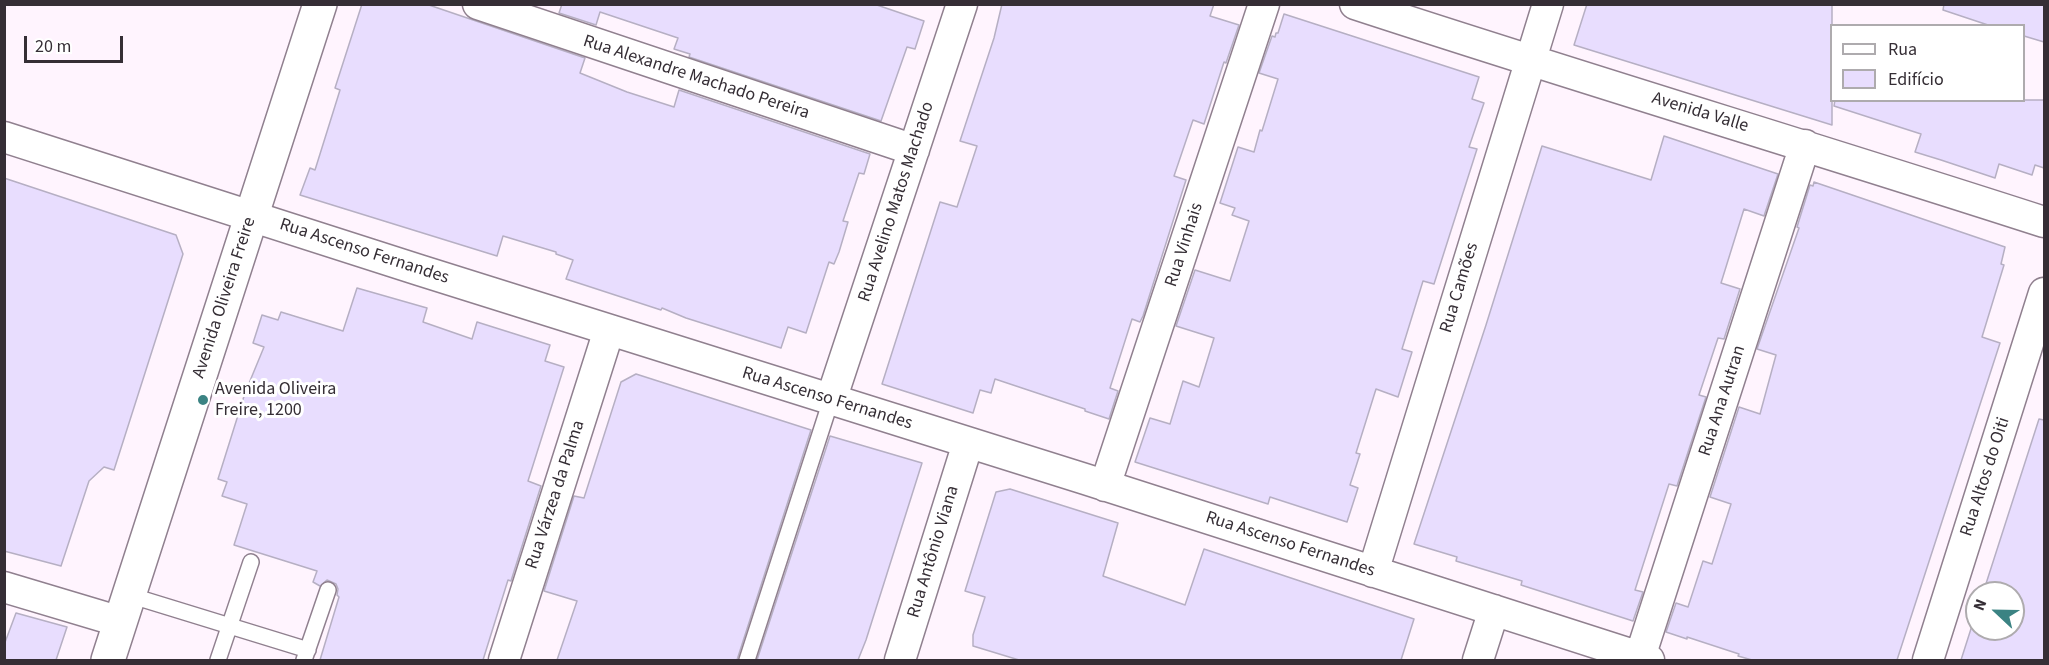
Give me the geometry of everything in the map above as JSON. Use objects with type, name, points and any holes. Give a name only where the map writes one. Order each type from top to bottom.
[{"type":"street","name":"Avenida Oliveira Freire","points":[[108,660],[320,4]]},
{"type":"street","name":"Rua Alexandre Machado Pereira","points":[[478,4],[914,150]]},
{"type":"street","name":"Rua Avelino Matos Machado","points":[[831,400],[962,4]]},
{"type":"street","name":"Rua Vinhais","points":[[1106,486],[1264,4]]},
{"type":"street","name":"Avenida Valle","points":[[1355,4],[2044,222]]},
{"type":"street","name":"Rua Camões","points":[[1373,572],[1548,4]]},
{"type":"street","name":"Rua Ascenso Fernandes","points":[[4,137],[1645,659]]},
{"type":"street","name":"Rua Ana Autran","points":[[1645,659],[1805,145]]},
{"type":"street","name":"Rua Altos do Oiti","points":[[1928,660],[2044,293]]},
{"type":"street","name":"Rua Várzea da Palma","points":[[504,660],[609,330]]},
{"type":"street","name":"Rua Antônio Viana","points":[[900,660],[968,443]]},
{"type":"street","points":[[4,587],[125,608]]},
{"type":"street","points":[[1478,660],[1494,610]]},
{"type":"lane","points":[[747,660],[831,400]]},
{"type":"lane","points":[[218,660],[251,562]]},
{"type":"lane","points":[[125,608],[230,626],[306,655],[328,590]]},
{"type":"building","points":[[362,4],[426,4],[585,58],[580,73],[627,92],[674,107],[679,90],[870,154],[864,174],[859,173],[843,221],[848,222],[839,252],[834,264],[829,262],[806,333],[788,327],[781,348],[566,279],[573,260],[556,254],[556,252],[503,236],[497,256],[300,195],[310,168],[315,170],[340,90],[335,88]]},
{"type":"building","points":[[562,4],[874,4],[924,21],[915,49],[907,47],[881,121],[689,57],[690,54],[674,49],[678,38],[600,12],[596,25],[559,13]]},
{"type":"building","points":[[1002,4],[1214,4],[1210,16],[1239,25],[1226,63],[1224,62],[1204,124],[1193,120],[1174,176],[1186,180],[1143,316],[1140,322],[1132,319],[1110,388],[1118,391],[1109,419],[995,379],[991,393],[980,390],[973,413],[882,384],[940,202],[957,207],[977,146],[960,141],[994,38]]},
{"type":"building","points":[[1587,4],[1832,4],[1830,102],[1832,102],[1832,125],[1574,45]]},
{"type":"building","points":[[1944,4],[2044,4],[2044,42],[2025,36],[2025,24],[1985,24],[1943,10]]},
{"type":"building","points":[[1284,14],[1479,77],[1472,99],[1484,103],[1469,147],[1477,149],[1434,284],[1423,281],[1402,349],[1412,352],[1398,397],[1376,389],[1356,453],[1360,454],[1350,485],[1358,488],[1347,522],[1270,497],[1268,504],[1135,462],[1150,418],[1170,424],[1183,381],[1199,387],[1214,338],[1176,326],[1195,270],[1230,281],[1249,221],[1232,215],[1235,208],[1220,203],[1238,147],[1254,152],[1260,130],[1262,131],[1278,79],[1259,73],[1272,36],[1275,37],[1278,33]]},
{"type":"building","points":[[2025,100],[2044,100],[2044,168],[2035,165],[2032,175],[1999,164],[1995,178],[1915,152],[1921,134],[1834,106],[1835,102],[2025,102]]},
{"type":"building","points":[[1664,136],[1778,174],[1764,216],[1744,209],[1721,283],[1740,289],[1724,339],[1718,338],[1699,395],[1706,397],[1677,486],[1669,484],[1635,590],[1643,592],[1633,621],[1521,585],[1522,581],[1456,561],[1457,557],[1414,544],[1542,146],[1651,180]]},
{"type":"building","points":[[4,178],[176,235],[183,254],[114,470],[104,467],[89,481],[61,566],[4,551]]},
{"type":"building","points":[[1814,182],[2005,247],[2001,264],[2004,265],[1982,337],[2000,343],[1897,660],[1752,660],[1666,632],[1676,603],[1688,607],[1703,561],[1712,564],[1731,504],[1710,497],[1739,407],[1760,414],[1776,355],[1757,349],[1799,228],[1797,227],[1810,185],[1813,186]]},
{"type":"building","points":[[357,288],[427,308],[423,322],[472,339],[477,322],[550,345],[545,361],[564,367],[528,481],[541,486],[483,660],[320,660],[339,597],[336,584],[327,580],[320,586],[313,582],[317,571],[234,545],[247,504],[222,496],[227,482],[218,479],[245,393],[264,347],[253,343],[262,315],[278,320],[281,312],[343,331]]},
{"type":"building","points":[[636,374],[811,430],[737,660],[557,660],[577,601],[544,591],[574,496],[584,498],[621,382]]},
{"type":"building","points":[[2039,419],[2044,420],[2044,660],[1961,660],[1967,641],[2025,641],[2025,581],[1987,581]]},
{"type":"building","points":[[830,436],[922,463],[866,640],[858,660],[757,660]]},
{"type":"building","points":[[1010,489],[1118,523],[1103,576],[1185,605],[1204,549],[1414,619],[1401,660],[1019,660],[973,646],[973,635],[985,597],[965,591],[996,492]]},
{"type":"building","points":[[16,613],[67,627],[56,660],[4,660],[4,645]]},
{"type":"place","name":"Avenida Oliveira Freire, 1200","points":[[203,400]]}]
